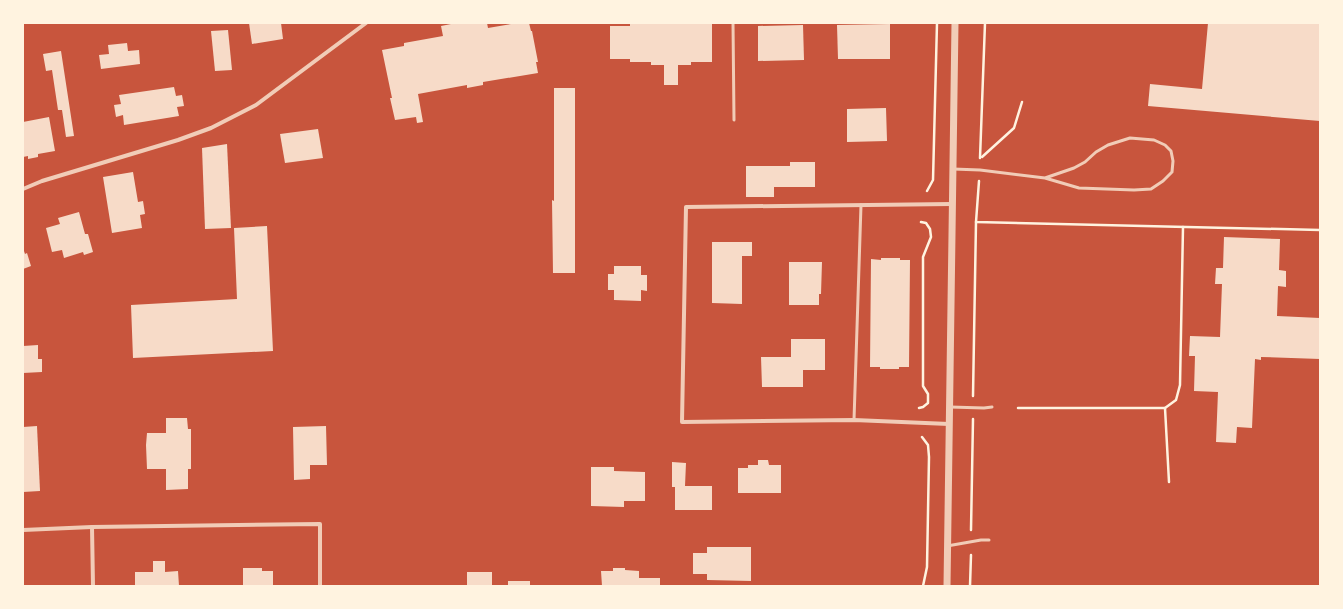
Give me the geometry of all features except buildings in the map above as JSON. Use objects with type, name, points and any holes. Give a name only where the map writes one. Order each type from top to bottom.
[{"type":"street","points":[[23,189],[42,181],[178,140],[210,128],[256,105],[366,23]]},
{"type":"street","points":[[947,586],[955,23]]},
{"type":"street","points":[[949,424],[854,420],[682,422],[686,207],[952,204]]},
{"type":"street","points":[[23,530],[320,524],[320,586]]},
{"type":"street","points":[[92,528],[93,586]]},
{"type":"lane","points":[[733,23],[734,120]]},
{"type":"lane","points":[[953,170],[980,170],[1045,178],[1079,188],[1134,190],[1151,189],[1163,181],[1172,172],[1173,161],[1171,151],[1165,144],[1154,140],[1130,138],[1108,144],[1085,162],[1074,168],[1045,178]]},
{"type":"lane","points":[[854,420],[861,205]]},
{"type":"lane","points":[[949,407],[992,407]]},
{"type":"lane","points":[[947,546],[989,540]]},
{"type":"path","points":[[921,193],[926,191],[933,180],[937,23]]},
{"type":"path","points":[[980,159],[1014,128],[1022,102]]},
{"type":"path","points":[[918,408],[928,403],[928,394],[923,386],[923,257],[931,237],[930,229],[926,223],[921,222]]},
{"type":"path","points":[[1018,408],[1166,408],[1176,400],[1180,386],[1183,227]]},
{"type":"path","points":[[1166,408],[1169,482]]},
{"type":"path","points":[[919,436],[923,438],[928,445],[929,456],[927,567],[923,586]]}]
